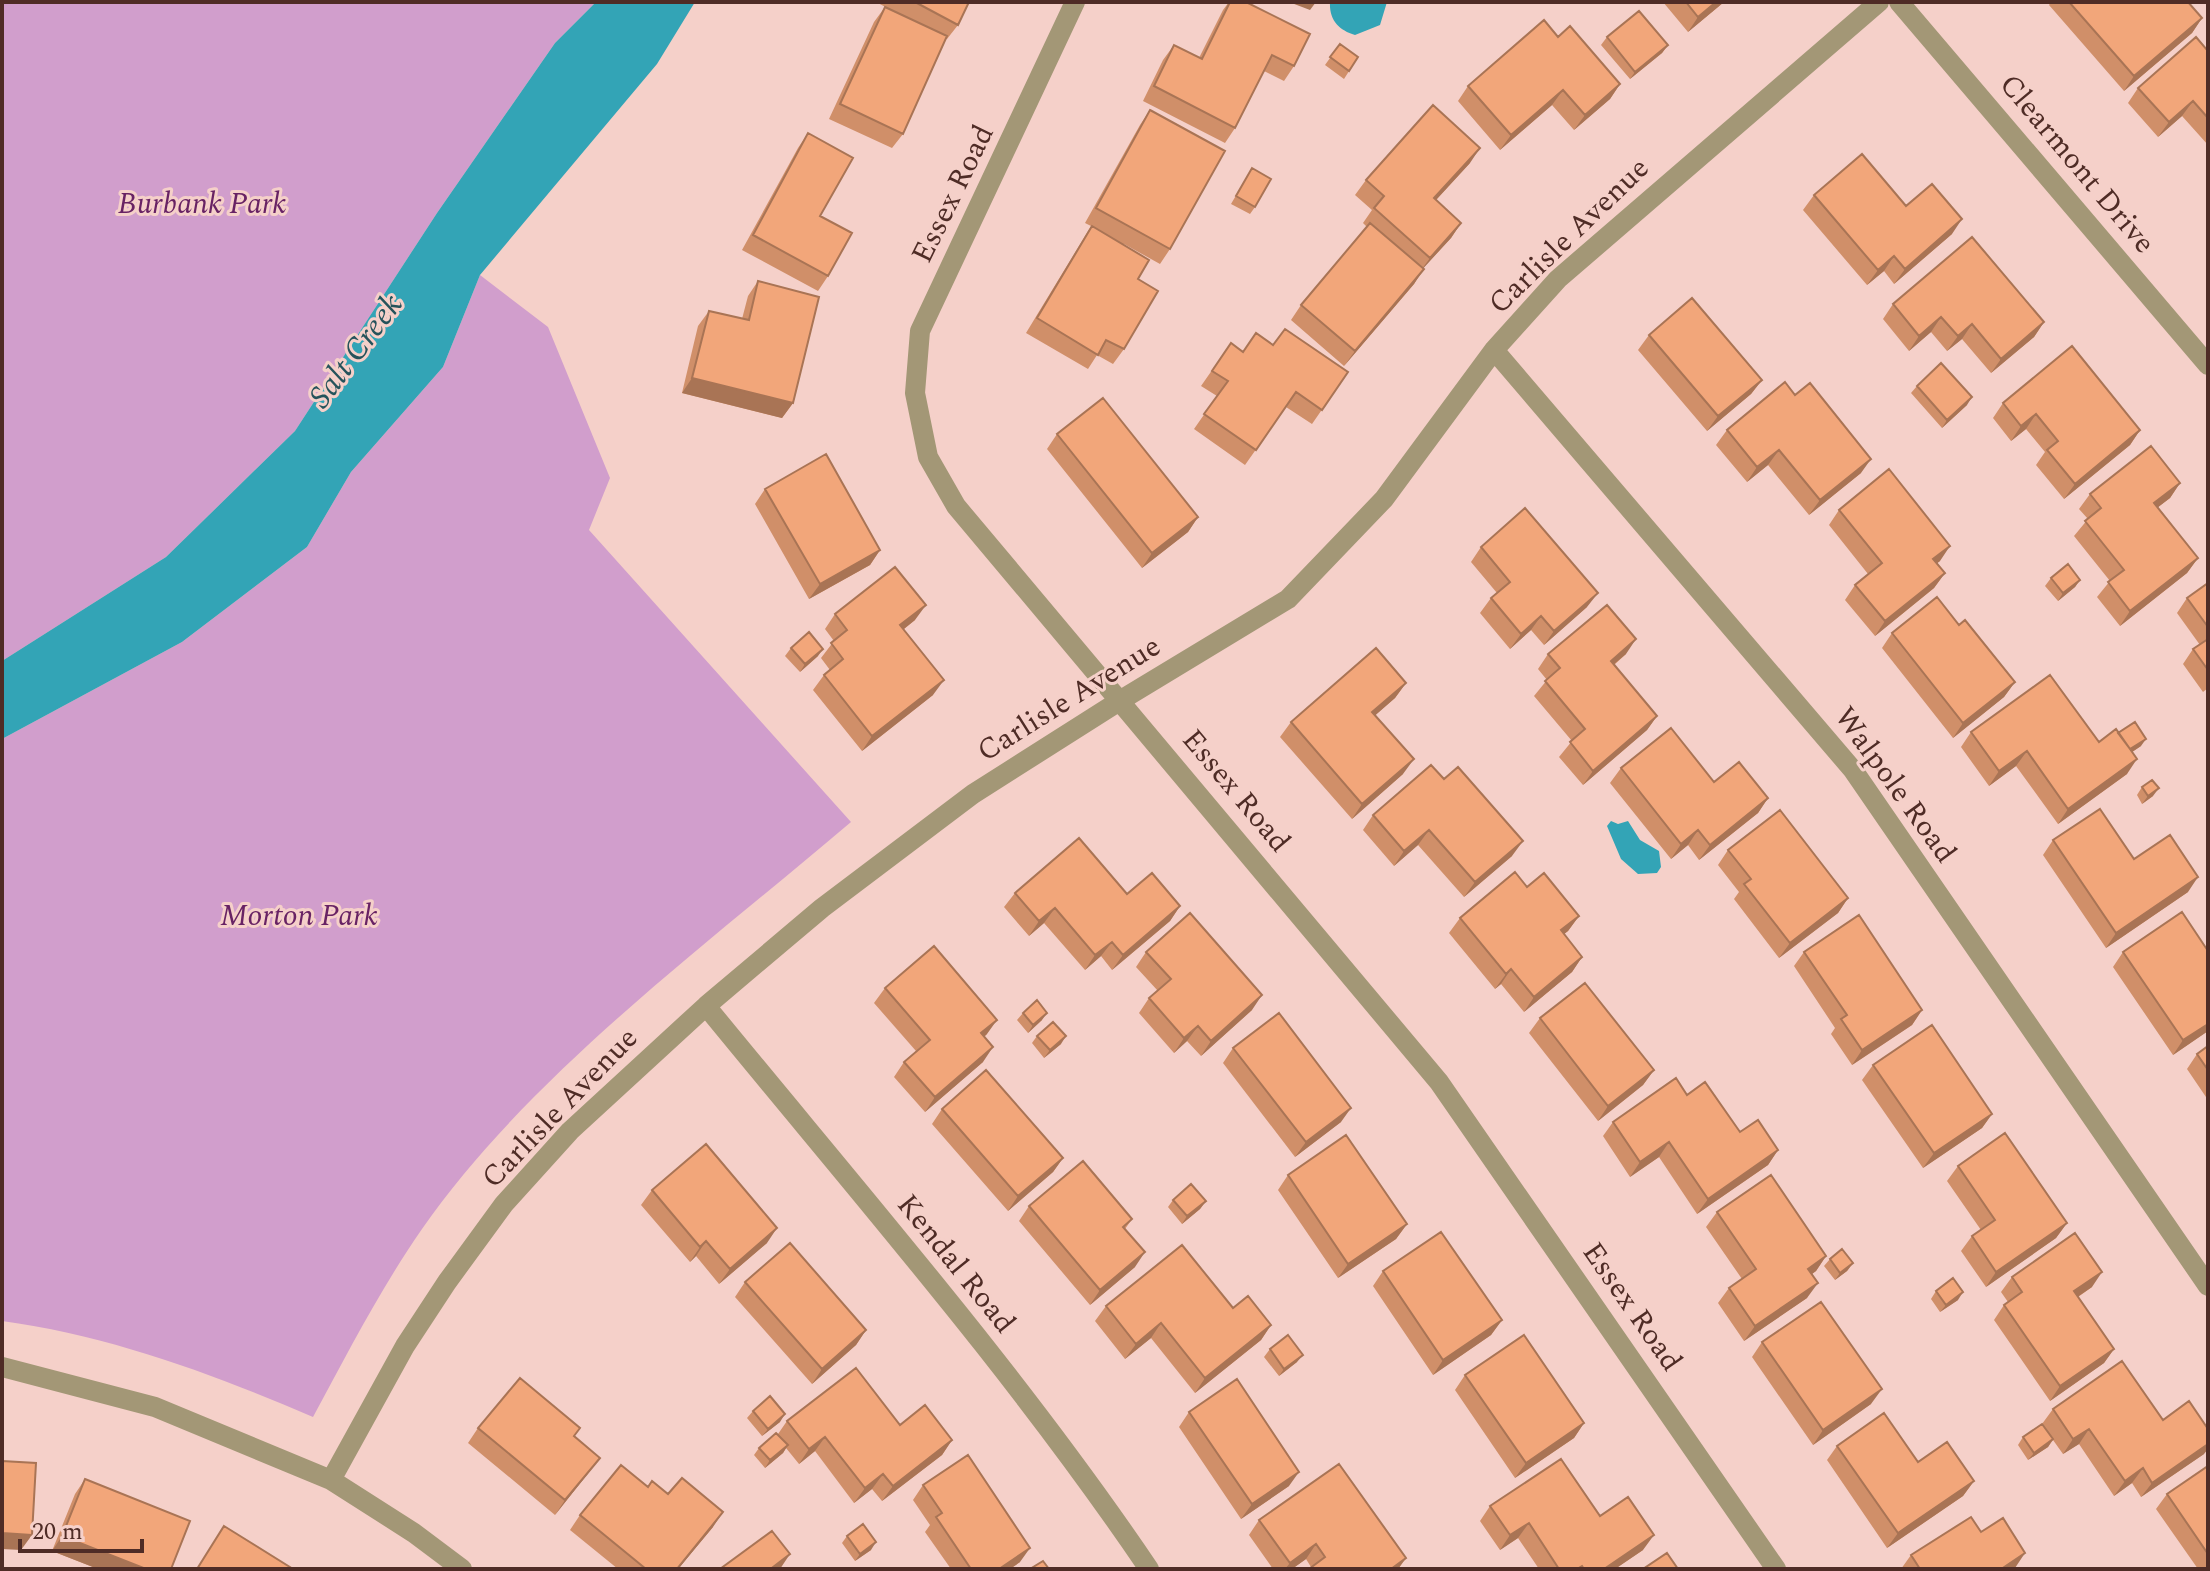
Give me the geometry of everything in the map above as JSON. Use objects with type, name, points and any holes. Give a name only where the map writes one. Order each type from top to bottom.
[{"type":"street","name":"Essex Road","points":[[1075,2],[920,331],[915,393],[928,457],[956,506],[1439,1082],[1776,1569]]},
{"type":"street","name":"Carlisle Avenue","points":[[331,1480],[405,1346],[504,1204],[570,1131],[706,1006],[822,908],[973,794],[1288,599],[1384,499],[1494,350],[1558,279],[1879,2]]},
{"type":"street","name":"Clearmont Drive","points":[[1899,2],[2208,365]]},
{"type":"street","name":"Walpole Road","points":[[1494,350],[1853,770],[2208,1286]]},
{"type":"street","name":"Kendal Road","points":[[706,1006],[983,1343],[1088,1479],[1149,1569]]},
{"type":"street","points":[[2,1367],[155,1407],[331,1480],[414,1533],[462,1569]]},
{"type":"green space","name":"Burbank Park","points":[[2,2],[596,2],[555,43],[437,213],[295,431],[166,557],[2,661]]},
{"type":"green space","name":"Morton Park","points":[[480,275],[548,327],[610,478],[589,530],[851,822],[623,1013],[514,1117],[466,1172],[407,1251],[313,1417],[161,1358],[83,1336],[2,1321],[2,739],[182,642],[307,547],[351,472],[443,367]]},
{"type":"water","name":"Salt Creek","points":[[596,2],[695,2],[657,64],[480,275],[443,367],[351,472],[307,547],[182,642],[2,739],[2,661],[166,557],[295,431],[437,213],[555,43]]},
{"type":"water","points":[[1330,2],[1387,2],[1380,25],[1355,35],[1336,23]]},
{"type":"water","points":[[1611,821],[1618,824],[1628,821],[1640,840],[1659,851],[1661,867],[1657,873],[1638,874],[1621,859],[1607,826]]},
{"type":"building","points":[[915,2],[969,2],[958,25]]},
{"type":"building","points":[[1230,2],[1246,2],[1310,34],[1294,66],[1272,55],[1235,128],[1154,86],[1174,45],[1202,59]]},
{"type":"building","points":[[1686,2],[1716,2],[1698,17]]},
{"type":"building","points":[[2069,2],[2188,2],[2202,18],[2134,76]]},
{"type":"building","points":[[885,7],[947,36],[903,134],[840,104]]},
{"type":"building","points":[[1639,11],[1668,45],[1635,72],[1607,37]]},
{"type":"building","points":[[1544,20],[1558,37],[1570,26],[1620,84],[1585,115],[1563,90],[1511,135],[1468,86]]},
{"type":"building","points":[[2196,37],[2208,51],[2208,118],[2193,101],[2169,122],[2138,88]]},
{"type":"building","points":[[1340,44],[1358,57],[1349,71],[1330,57]]},
{"type":"building","points":[[1433,105],[1480,148],[1434,198],[1461,223],[1430,258],[1374,208],[1384,196],[1366,180]]},
{"type":"building","points":[[1150,110],[1225,151],[1170,249],[1096,208]]},
{"type":"building","points":[[808,133],[853,158],[820,216],[852,233],[828,276],[753,235]]},
{"type":"building","points":[[1862,154],[1906,206],[1932,184],[1962,219],[1905,269],[1894,256],[1878,270],[1814,195]]},
{"type":"building","points":[[1252,168],[1271,179],[1255,207],[1236,196]]},
{"type":"building","points":[[1370,223],[1424,269],[1355,351],[1301,305]]},
{"type":"building","points":[[1092,226],[1149,260],[1138,279],[1158,291],[1124,349],[1106,340],[1098,355],[1037,318]]},
{"type":"building","points":[[1972,237],[2044,322],[2001,359],[1972,324],[1958,336],[1941,317],[1919,336],[1893,304]]},
{"type":"building","points":[[758,281],[819,297],[793,403],[692,378],[709,311],[749,320]]},
{"type":"building","points":[[1692,298],[1762,380],[1718,416],[1649,335]]},
{"type":"building","points":[[1285,329],[1348,372],[1322,410],[1296,392],[1256,450],[1204,414],[1228,381],[1212,371],[1231,343],[1243,352],[1256,333],[1273,345]]},
{"type":"building","points":[[2072,346],[2140,430],[2075,484],[2047,450],[2058,441],[2036,414],[2021,426],[2003,403]]},
{"type":"building","points":[[1941,363],[1972,397],[1947,420],[1917,386]]},
{"type":"building","points":[[1785,382],[1795,395],[1810,383],[1871,459],[1820,500],[1779,450],[1757,467],[1727,430]]},
{"type":"building","points":[[1103,398],[1198,517],[1152,553],[1057,434]]},
{"type":"building","points":[[2151,446],[2180,483],[2154,503],[2198,558],[2130,611],[2108,582],[2124,570],[2085,521],[2101,508],[2090,494]]},
{"type":"building","points":[[826,454],[880,550],[820,584],[765,489]]},
{"type":"building","points":[[1889,469],[1950,546],[1933,559],[1945,573],[1885,621],[1855,585],[1882,563],[1839,510]]},
{"type":"building","points":[[1525,508],[1598,593],[1554,631],[1541,616],[1521,634],[1491,598],[1510,582],[1481,547]]},
{"type":"building","points":[[2068,564],[2080,580],[2063,593],[2051,578]]},
{"type":"building","points":[[895,567],[926,605],[900,625],[944,680],[872,736],[824,675],[843,659],[831,643],[847,630],[835,614]]},
{"type":"building","points":[[2208,583],[2208,627],[2187,598]]},
{"type":"building","points":[[1937,597],[1959,625],[1965,620],[2015,682],[1963,723],[1892,633]]},
{"type":"building","points":[[1607,605],[1636,639],[1611,661],[1657,716],[1593,771],[1570,742],[1585,729],[1545,681],[1560,668],[1548,654]]},
{"type":"building","points":[[809,632],[823,649],[805,664],[791,648]]},
{"type":"building","points":[[2208,639],[2208,670],[2193,649]]},
{"type":"building","points":[[1376,648],[1406,683],[1372,712],[1414,759],[1362,804],[1291,722]]},
{"type":"building","points":[[2050,675],[2099,742],[2116,729],[2137,759],[2068,809],[2027,751],[1999,771],[1971,732]]},
{"type":"building","points":[[2135,722],[2146,739],[2130,749],[2118,733]]},
{"type":"building","points":[[1671,728],[1714,782],[1739,762],[1768,798],[1710,845],[1698,830],[1681,844],[1621,768]]},
{"type":"building","points":[[1431,765],[1444,779],[1458,767],[1523,841],[1475,882],[1429,830],[1404,851],[1373,815]]},
{"type":"building","points":[[2152,780],[2159,788],[2148,796],[2142,787]]},
{"type":"building","points":[[2100,809],[2134,859],[2170,835],[2198,877],[2116,933],[2053,840]]},
{"type":"building","points":[[1780,810],[1848,898],[1790,943],[1744,884],[1751,879],[1728,850]]},
{"type":"building","points":[[1079,838],[1127,894],[1152,873],[1180,906],[1123,955],[1112,942],[1095,955],[1055,908],[1039,921],[1015,893]]},
{"type":"building","points":[[1515,872],[1527,887],[1544,873],[1579,916],[1561,930],[1582,957],[1534,997],[1511,969],[1506,974],[1460,918]]},
{"type":"building","points":[[2182,912],[2208,951],[2208,1024],[2183,1040],[2123,952]]},
{"type":"building","points":[[1190,913],[1262,995],[1211,1041],[1198,1026],[1184,1038],[1149,998],[1171,979],[1146,952]]},
{"type":"building","points":[[1859,915],[1922,1010],[1862,1050],[1841,1019],[1847,1015],[1804,952]]},
{"type":"building","points":[[934,946],[997,1020],[981,1033],[993,1047],[935,1097],[904,1062],[930,1040],[885,988]]},
{"type":"building","points":[[1585,983],[1654,1070],[1608,1106],[1540,1018]]},
{"type":"building","points":[[1037,1000],[1047,1013],[1033,1025],[1023,1013]]},
{"type":"building","points":[[1279,1013],[1351,1108],[1306,1142],[1233,1048]]},
{"type":"building","points":[[1053,1022],[1066,1036],[1050,1050],[1037,1036]]},
{"type":"building","points":[[1932,1025],[1992,1114],[1934,1153],[1873,1065]]},
{"type":"building","points":[[2208,1046],[2208,1070],[2197,1054]]},
{"type":"building","points":[[986,1070],[1063,1158],[1018,1196],[942,1109]]},
{"type":"building","points":[[1676,1078],[1687,1095],[1705,1082],[1740,1132],[1758,1120],[1778,1150],[1708,1199],[1669,1142],[1640,1162],[1613,1122]]},
{"type":"building","points":[[2005,1133],[2067,1223],[1996,1272],[1972,1236],[1995,1220],[1958,1166]]},
{"type":"building","points":[[1346,1135],[1407,1224],[1348,1264],[1288,1175]]},
{"type":"building","points":[[706,1144],[777,1228],[730,1269],[706,1241],[700,1247],[652,1190]]},
{"type":"building","points":[[1083,1161],[1132,1219],[1123,1227],[1145,1252],[1100,1290],[1029,1206]]},
{"type":"building","points":[[1771,1175],[1826,1256],[1808,1269],[1818,1283],[1755,1326],[1729,1288],[1756,1269],[1717,1212]]},
{"type":"building","points":[[1191,1184],[1206,1201],[1187,1216],[1173,1200]]},
{"type":"building","points":[[1441,1232],[1502,1320],[1443,1360],[1383,1271]]},
{"type":"building","points":[[2075,1233],[2102,1272],[2074,1291],[2114,1349],[2060,1386],[2004,1305],[2022,1292],[2012,1277]]},
{"type":"building","points":[[790,1243],[866,1330],[822,1369],[745,1282]]},
{"type":"building","points":[[1182,1245],[1233,1308],[1248,1296],[1271,1325],[1205,1378],[1161,1323],[1136,1344],[1106,1306]]},
{"type":"building","points":[[1842,1249],[1853,1263],[1840,1273],[1830,1259]]},
{"type":"building","points":[[1953,1278],[1963,1292],[1946,1305],[1936,1291]]},
{"type":"building","points":[[1821,1302],[1882,1389],[1823,1430],[1762,1342]]},
{"type":"building","points":[[1288,1335],[1303,1355],[1284,1369],[1270,1349]]},
{"type":"building","points":[[1524,1335],[1584,1423],[1526,1463],[1465,1375]]},
{"type":"building","points":[[2122,1361],[2163,1420],[2189,1401],[2208,1429],[2208,1444],[2152,1483],[2143,1468],[2125,1481],[2089,1429],[2073,1439],[2053,1409]]},
{"type":"building","points":[[856,1368],[900,1425],[925,1405],[952,1440],[893,1486],[883,1474],[865,1488],[825,1437],[809,1449],[787,1421]]},
{"type":"building","points":[[520,1378],[580,1428],[574,1436],[600,1458],[565,1500],[478,1428]]},
{"type":"building","points":[[1237,1379],[1299,1472],[1252,1504],[1189,1412]]},
{"type":"building","points":[[770,1396],[785,1414],[768,1429],[753,1411]]},
{"type":"building","points":[[1884,1413],[1918,1462],[1947,1442],[1974,1481],[1898,1533],[1837,1446]]},
{"type":"building","points":[[2042,1424],[2053,1439],[2034,1453],[2023,1437]]},
{"type":"building","points":[[776,1433],[788,1445],[770,1460],[759,1448]]},
{"type":"building","points":[[968,1455],[1030,1548],[999,1569],[971,1569],[936,1517],[942,1513],[923,1485]]},
{"type":"building","points":[[1561,1459],[1600,1516],[1628,1497],[1654,1535],[1604,1569],[1584,1569],[1582,1566],[1559,1569],[1529,1523],[1510,1535],[1490,1506]]},
{"type":"building","points":[[2,1461],[36,1463],[32,1535],[2,1533]]},
{"type":"building","points":[[1339,1464],[1406,1558],[1391,1569],[1309,1569],[1325,1557],[1316,1544],[1290,1563],[1259,1520]]},
{"type":"building","points":[[621,1465],[648,1487],[652,1481],[668,1494],[682,1478],[723,1512],[677,1569],[646,1569],[580,1515]]},
{"type":"building","points":[[2208,1466],[2208,1554],[2167,1494]]},
{"type":"building","points":[[85,1479],[190,1521],[171,1569],[146,1569],[62,1536]]},
{"type":"building","points":[[1971,1517],[1981,1532],[2003,1518],[2025,1553],[2004,1569],[1920,1569],[1911,1555]]},
{"type":"building","points":[[863,1524],[876,1542],[860,1554],[847,1536]]},
{"type":"building","points":[[224,1526],[293,1569],[197,1569]]},
{"type":"building","points":[[772,1531],[790,1554],[773,1567],[775,1569],[720,1569]]},
{"type":"building","points":[[1667,1553],[1678,1569],[1643,1569]]},
{"type":"building","points":[[1043,1561],[1049,1569],[1030,1569]]}]
